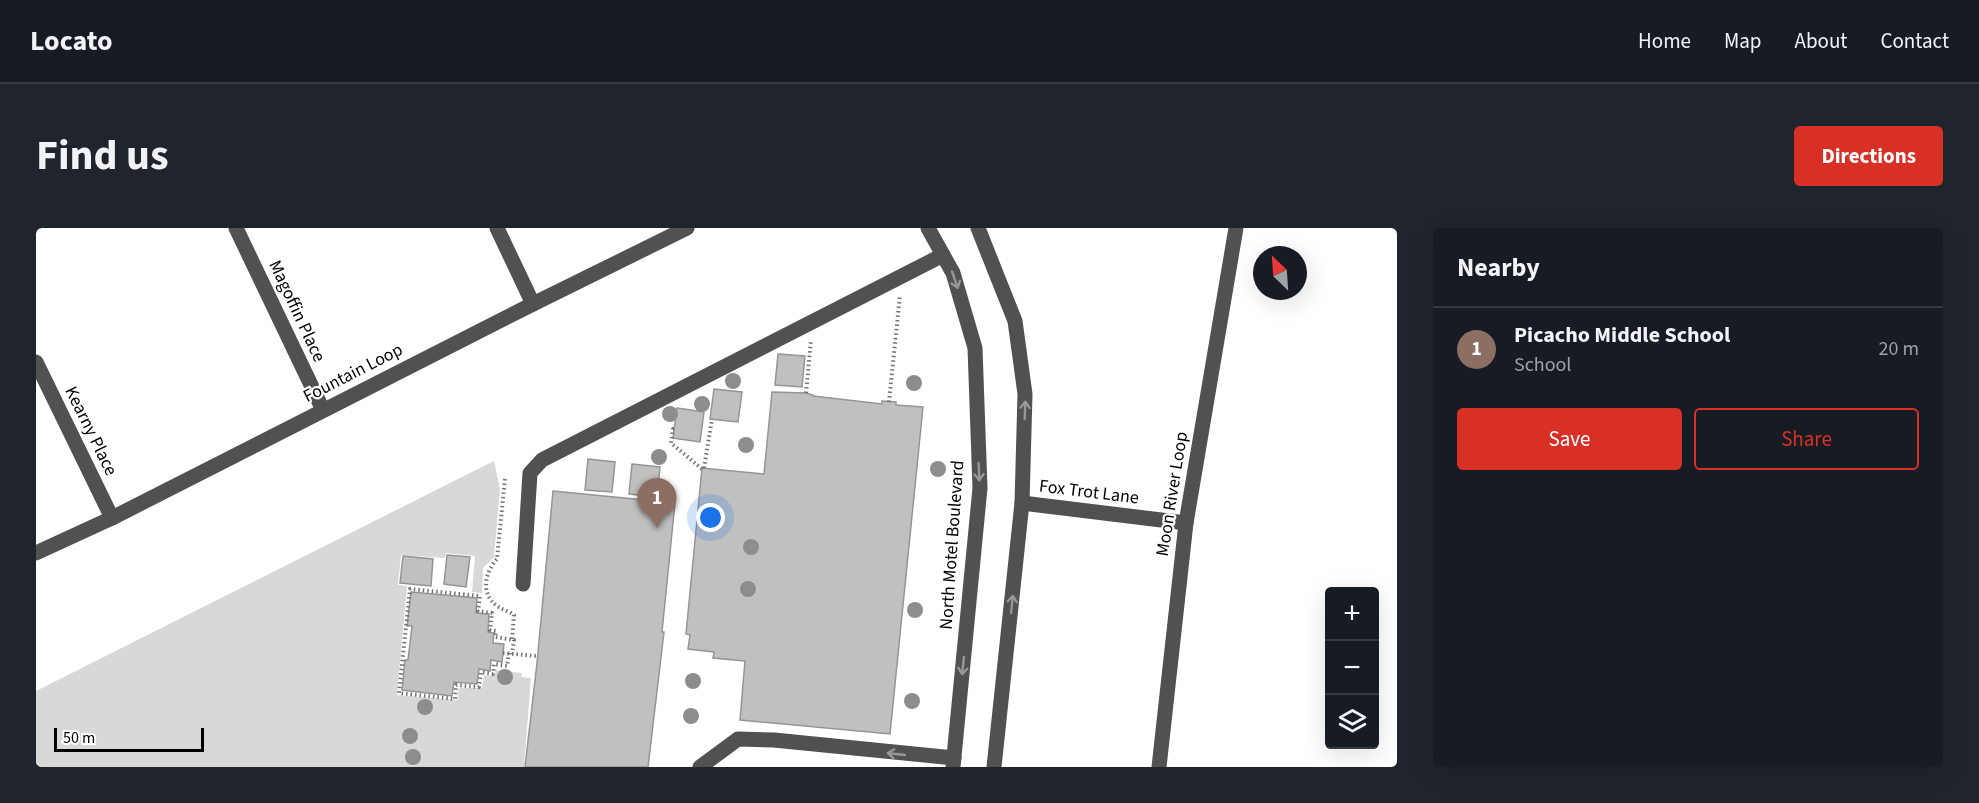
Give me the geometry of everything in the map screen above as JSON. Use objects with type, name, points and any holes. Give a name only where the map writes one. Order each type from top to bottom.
[{"type":"street","name":"Magoffin Place","points":[[236,228],[323,410]]},
{"type":"street","points":[[497,228],[533,304]]},
{"type":"street","name":"Fountain Loop","points":[[36,553],[112,518],[687,228]]},
{"type":"street","name":"North Motel Boulevard","points":[[928,228],[953,273],[975,348],[980,488],[953,763]]},
{"type":"street","points":[[978,228],[1016,321],[1025,394],[1022,503],[994,767]]},
{"type":"street","name":"Moon River Loop","points":[[1159,767],[1186,524],[1236,228]]},
{"type":"street","points":[[523,584],[531,473],[542,460],[943,255]]},
{"type":"street","name":"Kearny Place","points":[[36,362],[112,518]]},
{"type":"street","name":"Fox Trot Lane","points":[[1022,503],[1186,524]]},
{"type":"street","points":[[700,767],[738,738],[953,763]]},
{"type":"path","points":[[889,402],[900,291]]},
{"type":"path","points":[[806,393],[812,336]]},
{"type":"path","points":[[674,429],[672,429],[671,443],[703,469],[712,419]]},
{"type":"path","points":[[505,479],[497,559],[489,568],[486,587],[495,605],[514,615],[512,640],[507,666],[494,664],[493,674],[481,672],[479,687],[456,684],[455,699],[399,693],[410,589],[480,596],[478,611],[492,613],[490,630],[496,631],[495,638],[512,640]]},
{"type":"path","points":[[503,653],[536,656]]},
{"type":"shaded area","points":[[494,461],[500,489],[494,557],[483,568],[482,593],[472,592],[475,556],[446,553],[445,558],[401,555],[398,585],[407,586],[397,695],[457,700],[459,688],[482,688],[484,675],[495,676],[495,670],[522,673],[521,677],[531,678],[524,767],[36,767],[36,691]]},
{"type":"building","points":[[778,354],[805,356],[802,387],[775,385]]},
{"type":"building","points":[[714,389],[742,392],[738,422],[710,419]]},
{"type":"building","points":[[772,392],[806,393],[813,396],[882,404],[882,401],[896,402],[896,405],[923,407],[890,734],[740,720],[745,661],[713,658],[714,652],[688,649],[690,635],[686,634],[702,468],[764,474]]},
{"type":"building","points":[[677,408],[704,412],[700,442],[673,438]]},
{"type":"building","points":[[588,459],[615,462],[612,492],[585,490]]},
{"type":"building","points":[[632,464],[660,467],[657,497],[629,494]]},
{"type":"building","points":[[553,491],[675,503],[662,632],[664,632],[648,767],[525,767]]},
{"type":"building","points":[[447,555],[470,557],[466,587],[444,584]]},
{"type":"building","points":[[403,556],[433,559],[431,586],[400,583]]},
{"type":"building","points":[[411,592],[477,598],[476,613],[489,614],[488,632],[494,633],[493,643],[504,644],[502,662],[491,660],[490,671],[479,669],[477,684],[454,682],[452,696],[402,690],[412,626],[407,626]]},
{"type":"place","name":"Picacho Middle School","points":[[657,528]]}]
